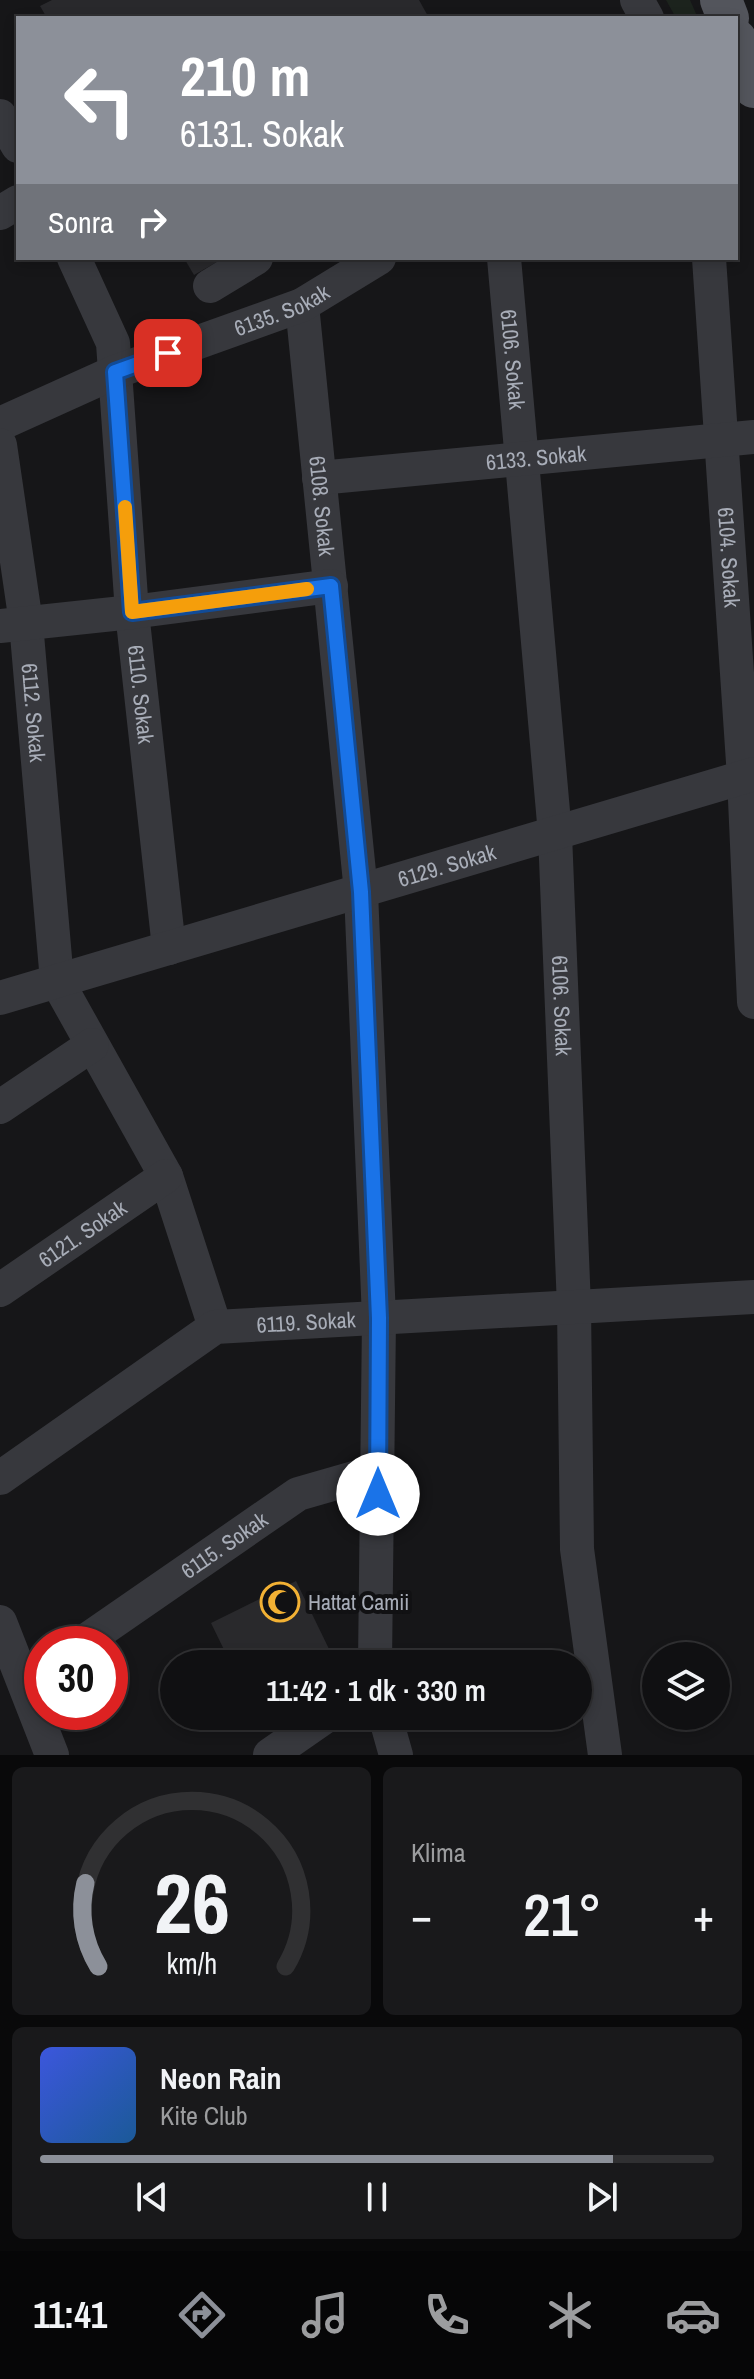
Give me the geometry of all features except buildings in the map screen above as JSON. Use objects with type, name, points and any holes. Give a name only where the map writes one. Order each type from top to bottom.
[{"type":"main road","points":[[738,45],[754,87]]},
{"type":"street","points":[[0,116],[16,143]]},
{"type":"street","name":"6110. Sokak","points":[[75,260],[113,343],[132,612],[169,948]]},
{"type":"street","points":[[210,286],[253,260]]},
{"type":"street","name":"6135. Sokak","points":[[0,424],[115,372],[302,305],[376,260]]},
{"type":"street","name":"6106. Sokak","points":[[504,260],[555,834],[574,1307],[577,1549],[605,1755]]},
{"type":"street","name":"6104. Sokak","points":[[709,260],[738,439],[754,1002]]},
{"type":"street","name":"6108. Sokak","points":[[302,305],[361,892],[379,1318],[375,1650]]},
{"type":"street","name":"6133. Sokak","points":[[319,478],[738,439]]},
{"type":"street","name":"6112. Sokak","points":[[0,445],[13,624],[57,981]]},
{"type":"street","points":[[13,624],[331,586]]},
{"type":"street","name":"6129. Sokak","points":[[0,998],[749,776]]},
{"type":"street","points":[[0,1478],[215,1327],[166,1176],[57,981]]},
{"type":"street","points":[[0,1107],[92,1045]]},
{"type":"street","name":"6121. Sokak","points":[[0,1290],[166,1176]]},
{"type":"street","name":"6119. Sokak","points":[[215,1327],[754,1297]]},
{"type":"street","name":"6115. Sokak","points":[[107,1626],[298,1494],[378,1471]]},
{"type":"street","points":[[0,1622],[52,1755]]},
{"type":"street","points":[[270,1755],[306,1730]]},
{"type":"street","points":[[389,1730],[396,1755]]},
{"type":"shaded area","points":[[666,0],[690,0],[697,16],[675,16]]},
{"type":"slow traffic","points":[[125,507],[132,612],[307,589]]},
{"type":"place","name":"Hattat Camii","points":[[280,1602]]},
{"type":"route","points":[[168,353],[115,372],[132,612],[331,586],[361,892],[379,1318],[378,1494]]}]
